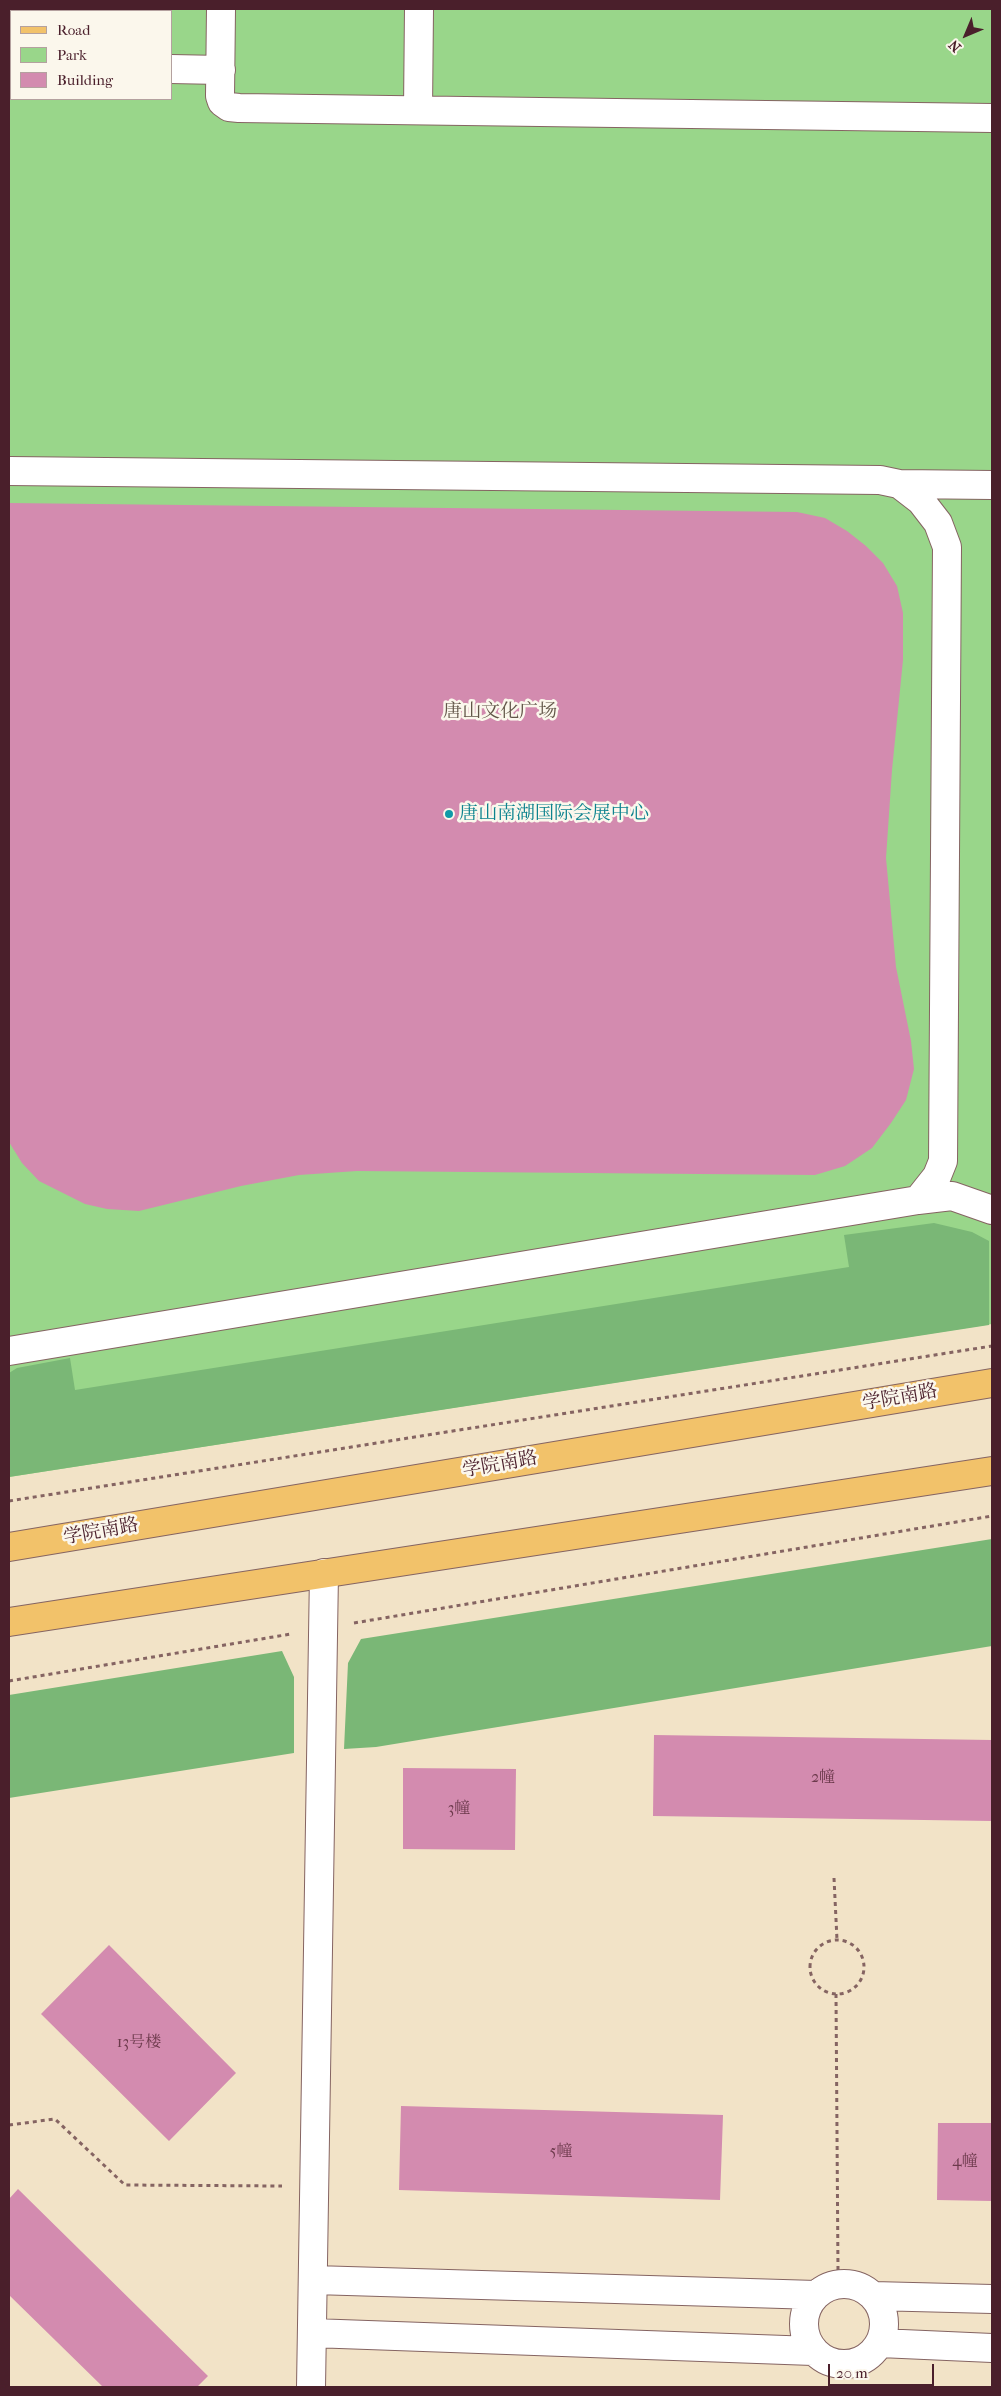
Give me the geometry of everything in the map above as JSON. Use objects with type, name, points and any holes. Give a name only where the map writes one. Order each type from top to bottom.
[{"type":"main road","name":"学院南路","points":[[9,1547],[992,1382]]},
{"type":"main road","points":[[9,1622],[992,1471]]},
{"type":"street","points":[[221,9],[220,96],[222,102],[229,107],[992,118]]},
{"type":"street","points":[[418,110],[419,9]]},
{"type":"street","points":[[172,69],[221,70]]},
{"type":"street","points":[[9,471],[880,480],[899,484],[992,485]]},
{"type":"street","points":[[899,484],[921,501],[938,523],[947,547],[943,1161],[937,1176],[918,1200]]},
{"type":"street","points":[[9,1351],[918,1200],[952,1196],[992,1210]]},
{"type":"street","points":[[311,2387],[324,1574]]},
{"type":"street","points":[[314,2280],[827,2289],[850,2284],[863,2288],[873,2296],[884,2318],[884,2330],[880,2343],[873,2353],[862,2361],[849,2365],[836,2364],[823,2359],[813,2351],[806,2340],[803,2328],[804,2316],[808,2305],[827,2289]]},
{"type":"street","points":[[873,2296],[992,2299]]},
{"type":"street","points":[[312,2333],[813,2351]]},
{"type":"street","points":[[880,2343],[992,2348]]},
{"type":"path","points":[[9,1501],[992,1346]]},
{"type":"path","points":[[9,1681],[992,1516]]},
{"type":"path","points":[[834,1878],[837,1940]]},
{"type":"path","points":[[837,1940],[851,1944],[858,1950],[864,1966],[863,1975],[853,1989],[836,1994],[819,1987],[813,1980],[810,1963],[818,1947],[825,1942],[837,1940]]},
{"type":"path","points":[[827,2289],[836,1994]]},
{"type":"path","points":[[9,2125],[55,2119],[125,2185],[315,2186]]},
{"type":"green space","name":"唐山文化广场","points":[[9,9],[992,9],[992,1324],[9,1477]]},
{"type":"green space","points":[[934,1223],[972,1232],[989,1241],[989,1325],[9,1477],[9,1373],[17,1368],[70,1358],[75,1390],[849,1267],[844,1235]]},
{"type":"green space","points":[[992,1539],[992,1646],[376,1747],[344,1749],[348,1663],[361,1639]]},
{"type":"green space","points":[[282,1651],[294,1677],[294,1753],[9,1798],[9,1695]]},
{"type":"building","name":"唐山南湖国际会展中心","points":[[9,503],[797,512],[825,518],[847,531],[883,563],[897,586],[903,613],[903,660],[892,770],[886,858],[896,967],[911,1041],[914,1069],[906,1100],[891,1123],[872,1148],[845,1166],[815,1175],[357,1171],[299,1175],[241,1186],[139,1211],[107,1209],[85,1204],[39,1181],[22,1163],[9,1142]]},
{"type":"building","points":[[654,1735],[992,1740],[992,1821],[653,1816]]},
{"type":"building","points":[[403,1768],[516,1769],[515,1850],[403,1849]]},
{"type":"building","points":[[109,1945],[236,2073],[169,2141],[41,2014]]},
{"type":"building","points":[[401,2106],[723,2115],[720,2200],[399,2190]]},
{"type":"building","points":[[938,2123],[992,2123],[992,2201],[937,2200]]},
{"type":"building","points":[[18,2189],[208,2376],[197,2387],[103,2387],[9,2295],[9,2199]]},
{"type":"place","name":"唐山南湖国际会展中心","points":[[449,814]]}]
